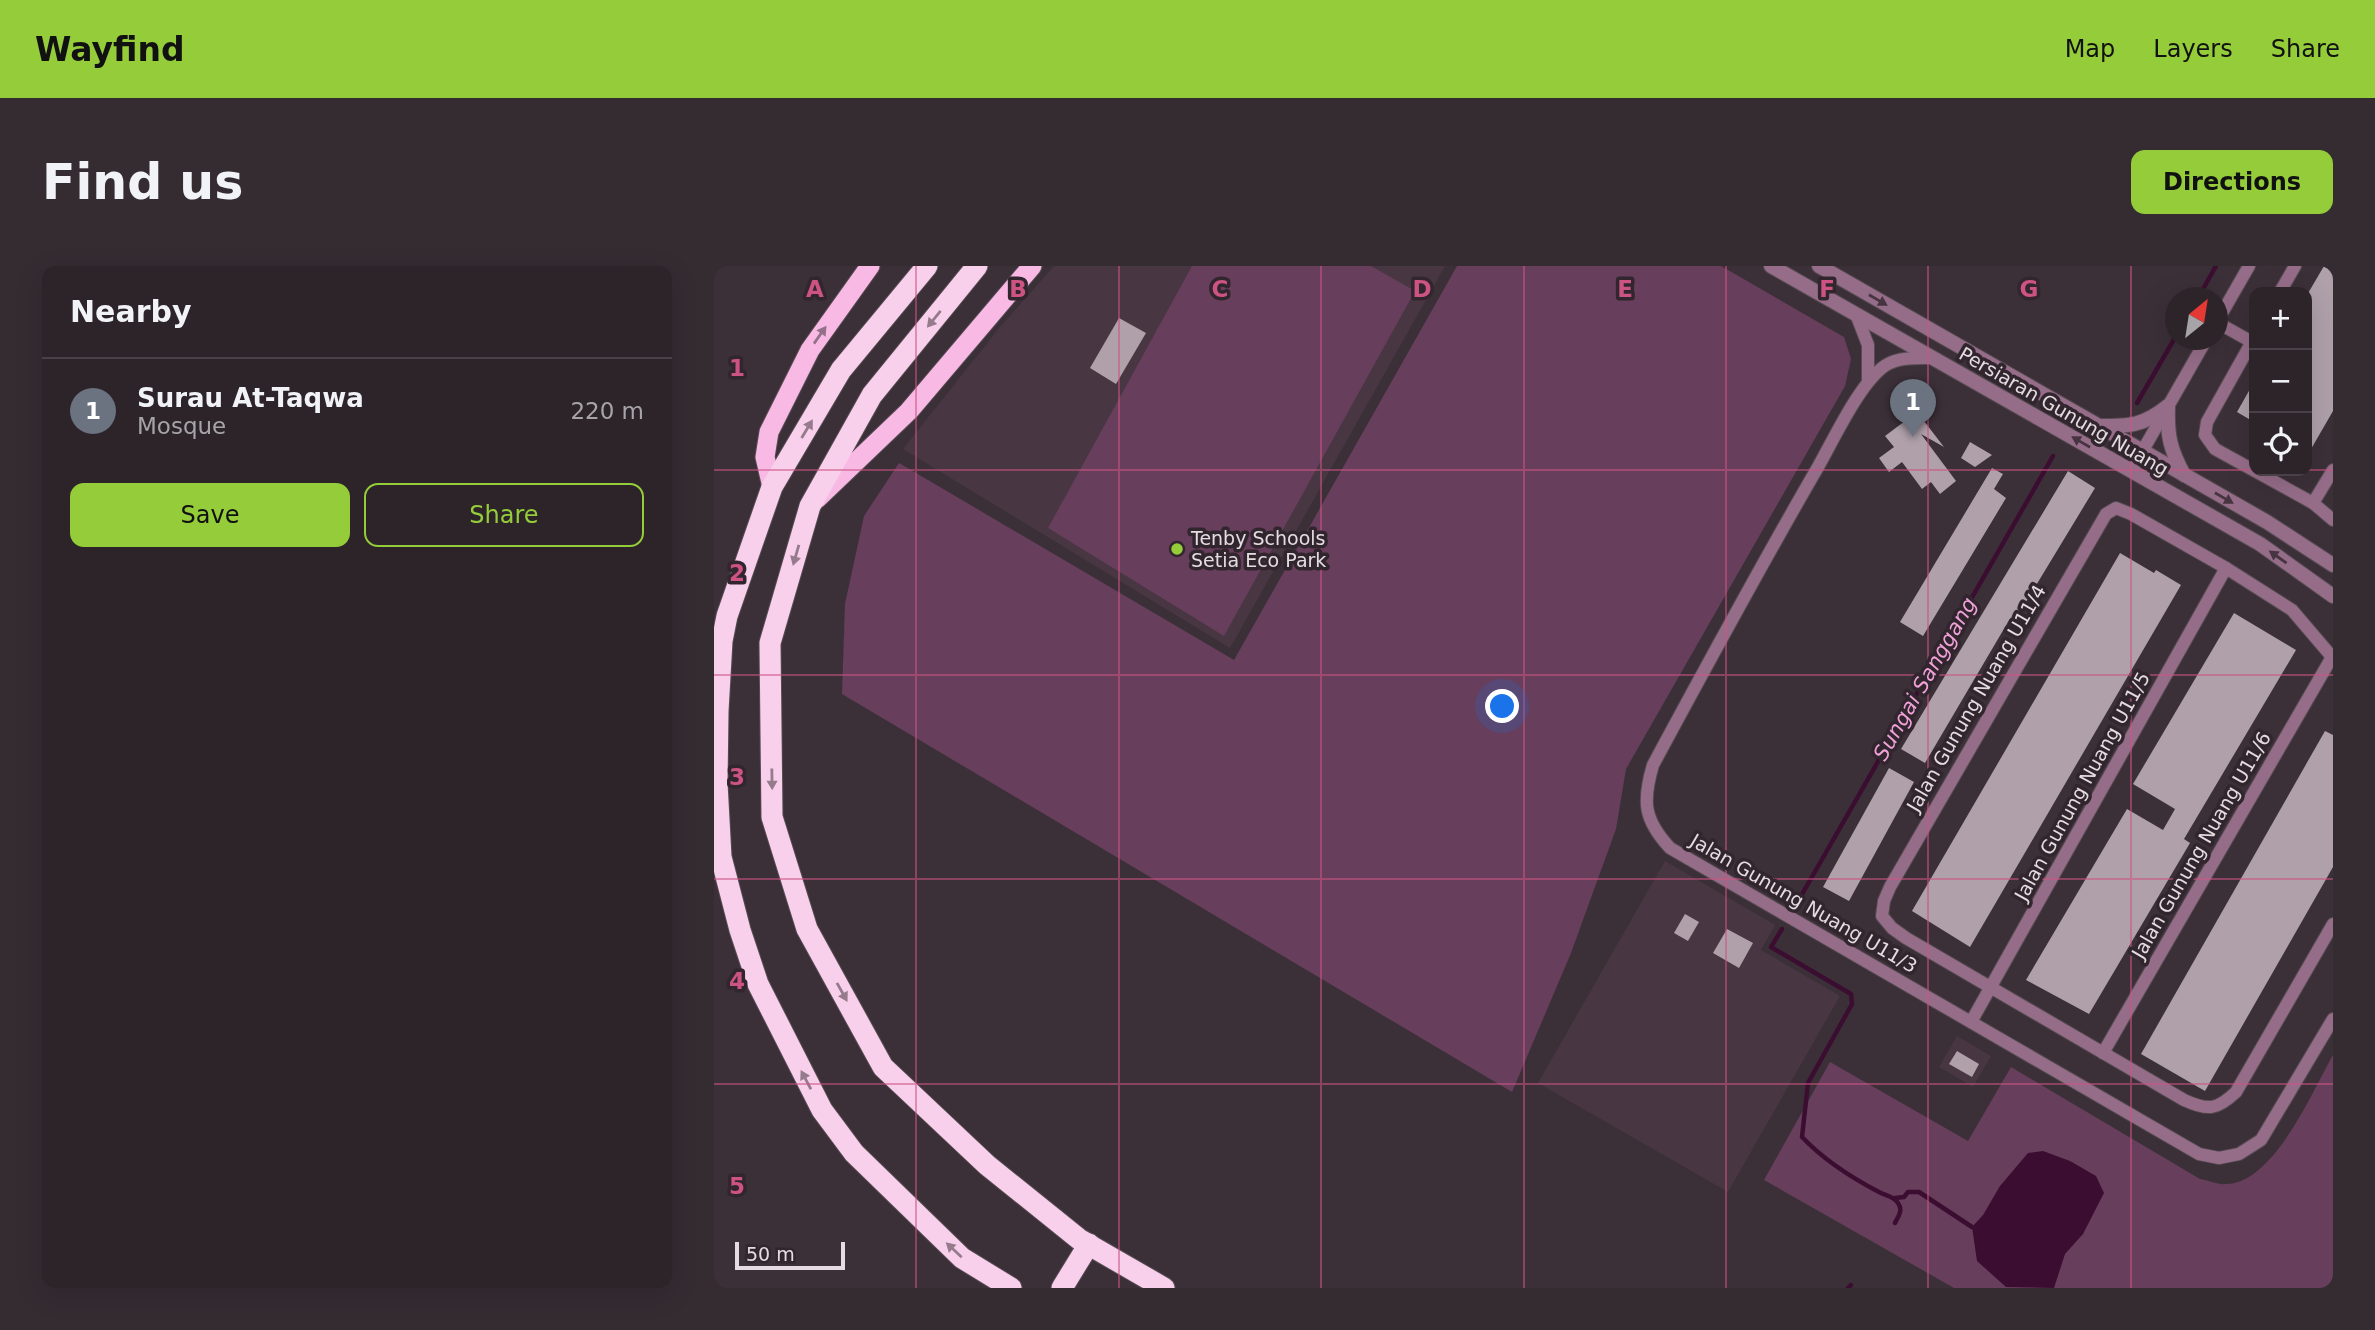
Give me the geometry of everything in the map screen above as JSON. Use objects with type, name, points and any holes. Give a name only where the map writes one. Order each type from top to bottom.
[{"type":"highway","points":[[772,487],[765,457],[769,432],[810,350],[870,266]]},
{"type":"highway","points":[[927,266],[841,370],[772,487],[727,616],[722,641],[718,711],[722,857],[740,930],[758,984],[822,1110],[854,1153],[962,1258],[1010,1288]]},
{"type":"highway","points":[[977,266],[872,395],[810,506],[770,643],[772,817],[807,929],[883,1067],[987,1165],[1089,1244],[1164,1288]]},
{"type":"highway","points":[[810,506],[909,411],[1032,266]]},
{"type":"highway","points":[[1062,1288],[1089,1244]]},
{"type":"street","name":"Persiaran Gunung Nuang","points":[[1771,266],[2260,544],[2333,596]]},
{"type":"street","name":"Persiaran Gunung Nuang","points":[[1819,266],[2267,522],[2333,565]]},
{"type":"street","points":[[2228,303],[2249,266]]},
{"type":"street","points":[[2283,287],[2295,266]]},
{"type":"street","points":[[1856,314],[1868,345],[1868,381]]},
{"type":"street","points":[[2228,328],[2249,338]]},
{"type":"street","points":[[2249,347],[2207,422],[2205,435],[2215,449],[2313,503],[2333,520]]},
{"type":"street","points":[[2131,471],[2200,350]]},
{"type":"street","name":"Jalan Gunung Nuang U11/3","points":[[1933,358],[1905,359],[1887,365],[1868,381],[1755,575],[1653,765],[1647,784],[1647,817],[1656,832],[1670,848],[2199,1154],[2219,1158],[2239,1154],[2261,1140],[2333,1019]]},
{"type":"street","points":[[2098,426],[2125,426],[2150,420],[2168,407]]},
{"type":"street","points":[[2168,407],[2167,431],[2172,454],[2185,475]]},
{"type":"street","points":[[2313,503],[2333,470]]},
{"type":"street","name":"Jalan Gunung Nuang U11/4","points":[[1991,988],[1892,929],[1882,916],[1890,887],[2106,514],[2116,508],[2131,514],[2226,568]]},
{"type":"street","points":[[2226,568],[2292,610],[2333,658]]},
{"type":"street","name":"Jalan Gunung Nuang U11/5","points":[[1971,1022],[2226,568]]},
{"type":"street","name":"Jalan Gunung Nuang U11/6","points":[[2103,1053],[2333,658]]},
{"type":"street","points":[[1991,988],[2184,1100],[2213,1108],[2226,1102],[2236,1092],[2333,924]]},
{"type":"shaded area","name":"Tenby Schools Setia Eco Park","points":[[1054,266],[1445,266],[1230,648],[903,449],[1000,327]]},
{"type":"shaded area","name":"Tenby Schools Setia Eco Park","points":[[1192,266],[1371,266],[1415,291],[1224,636],[1048,528]]},
{"type":"shaded area","points":[[1457,266],[1721,266],[1844,337],[1851,359],[1845,386],[1626,769],[1616,829],[1571,953],[1512,1092],[842,694],[845,604],[864,516],[899,463],[1234,660]]},
{"type":"shaded area","points":[[1665,861],[1775,925],[1761,950],[1840,996],[1728,1192],[1538,1083]]},
{"type":"shaded area","points":[[1957,1036],[1991,1056],[1973,1087],[1939,1067]]},
{"type":"shaded area","points":[[2333,1055],[2333,1288],[1954,1288],[1764,1180],[1830,1062],[1968,1141],[2011,1067],[2200,1179],[2226,1184],[2244,1180],[2260,1169],[2275,1153],[2303,1112]]},
{"type":"shaded area","points":[[2043,1151],[2070,1161],[2096,1176],[2104,1193],[2083,1234],[2065,1254],[2054,1288],[2006,1287],[1977,1261],[1972,1227],[1983,1215],[2000,1186],[2028,1153]]},
{"type":"building","points":[[2324,266],[2333,266],[2333,411],[2312,447],[2312,287]]},
{"type":"building","points":[[1119,318],[1146,333],[1116,384],[1090,368]]},
{"type":"building","points":[[2249,391],[2249,419],[2237,412]]},
{"type":"building","points":[[1917,412],[1944,447],[1921,434],[1956,481],[1940,494],[1931,482],[1922,489],[1902,462],[1889,472],[1879,458],[1894,447],[1885,436]]},
{"type":"building","points":[[1970,442],[1992,455],[1975,467],[1961,458]]},
{"type":"building","points":[[1992,468],[2003,474],[1994,489],[2006,498],[1923,636],[1900,622]]},
{"type":"building","points":[[2068,471],[2095,488],[2012,625],[2008,622],[1925,763],[1901,749]]},
{"type":"building","points":[[2120,553],[2181,585],[1970,947],[1912,911]]},
{"type":"building","points":[[2234,613],[2296,650],[2184,839],[2190,843],[2089,1014],[2026,980],[2127,809],[2163,830],[2175,809],[2133,784]]},
{"type":"building","points":[[2325,731],[2333,735],[2333,867],[2205,1091],[2141,1054]]},
{"type":"building","points":[[1889,768],[1914,782],[1849,901],[1823,887]]},
{"type":"building","points":[[1685,914],[1699,922],[1688,941],[1674,933]]},
{"type":"building","points":[[1727,929],[1753,943],[1739,968],[1713,953]]},
{"type":"building","points":[[1957,1051],[1979,1064],[1972,1077],[1949,1064]]},
{"type":"waterway","name":"Sungai Sanggang","points":[[2204,287],[2216,266]]},
{"type":"waterway","name":"Sungai Sanggang","points":[[2137,403],[2168,350]]},
{"type":"waterway","name":"Sungai Sanggang","points":[[1797,903],[2053,456]]},
{"type":"waterway","name":"Sungai Sanggang","points":[[1782,929],[1771,947],[1851,994],[1852,1004],[1808,1083],[1802,1137],[1838,1168],[1892,1197],[1900,1210],[1895,1223]]},
{"type":"waterway","points":[[1895,1198],[1904,1197],[1908,1192],[1919,1192],[1972,1227]]},
{"type":"waterway","name":"Sungai Sanggang","points":[[1848,1288],[1851,1285]]},
{"type":"place","name":"Surau At-Taqwa","points":[[1913,437]]},
{"type":"place","name":"Tenby Schools Setia Eco Park","points":[[1177,549]]}]
